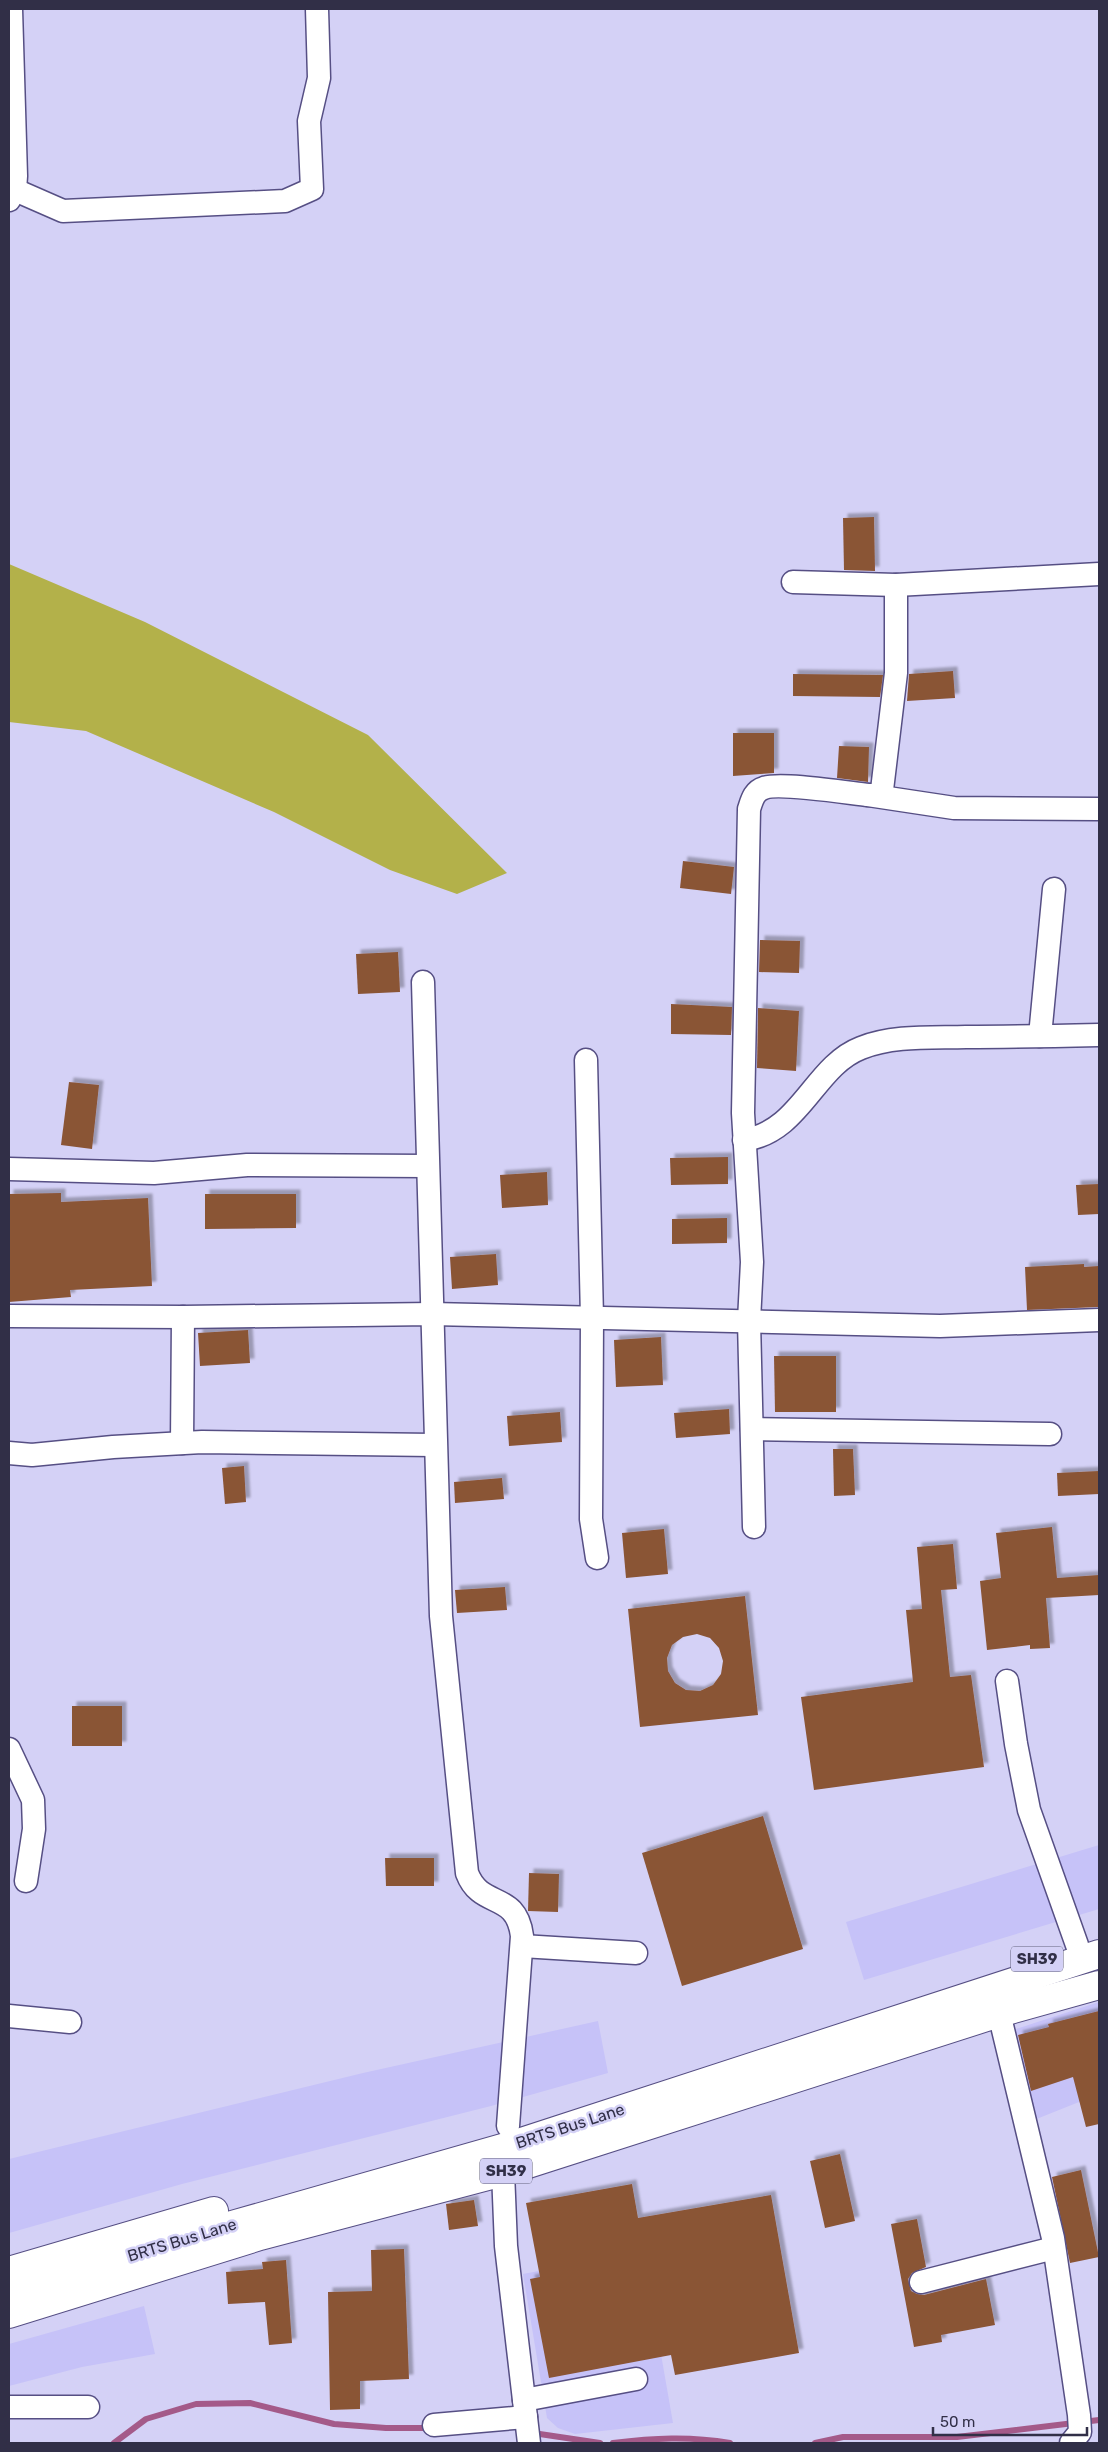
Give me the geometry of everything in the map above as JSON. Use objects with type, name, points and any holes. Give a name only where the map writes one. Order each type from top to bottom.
[{"type":"main road","name":"BRTS Bus Lane","points":[[9,2292],[227,2226],[506,2148],[1092,1945]]},
{"type":"main road","name":"SH39","points":[[9,2271],[506,2148],[1099,1986]]},
{"type":"main road","name":"SH39","points":[[9,2314],[260,2236],[506,2148]]},
{"type":"street","points":[[11,9],[16,176],[12,195],[63,211],[285,201],[312,189],[309,122],[319,78],[317,9]]},
{"type":"street","points":[[793,582],[896,585],[1099,574]]},
{"type":"street","points":[[868,795],[879,793],[883,786],[896,673],[896,585]]},
{"type":"street","points":[[754,1527],[749,1321],[752,1262],[744,1140],[744,997],[748,819],[752,798],[764,788],[774,786],[868,795],[954,808],[1099,809]]},
{"type":"street","points":[[1040,1036],[1054,889]]},
{"type":"street","points":[[423,982],[434,1445],[441,1616],[466,1866],[475,1889],[482,1895],[503,1903],[517,1916],[521,1926],[522,1946],[506,2148],[506,2246],[527,2425]]},
{"type":"street","points":[[744,1140],[758,1138],[776,1128],[840,1062],[859,1048],[886,1040],[1099,1035]]},
{"type":"street","points":[[586,1060],[592,1318],[591,1519],[597,1558]]},
{"type":"street","points":[[9,1169],[154,1173],[247,1165],[427,1166]]},
{"type":"street","points":[[9,1316],[183,1317],[432,1314],[940,1326],[1099,1320]]},
{"type":"street","points":[[182,1443],[183,1317]]},
{"type":"street","points":[[752,1429],[1050,1434]]},
{"type":"street","points":[[9,1453],[32,1455],[182,1443],[434,1445]]},
{"type":"street","points":[[1007,1681],[1016,1744],[1029,1810],[1092,1945]]},
{"type":"street","points":[[9,1749],[33,1800],[34,1829],[26,1880]]},
{"type":"street","points":[[522,1946],[636,1953]]},
{"type":"street","points":[[999,2013],[1037,2166],[1054,2248],[1076,2430]]},
{"type":"street","points":[[9,2016],[70,2022]]},
{"type":"street","points":[[921,2282],[1054,2248]]},
{"type":"street","points":[[434,2425],[527,2425],[636,2379]]},
{"type":"street","points":[[9,2407],[88,2407]]},
{"type":"shaded area","points":[[9,564],[145,622],[368,735],[507,873],[457,894],[390,870],[274,812],[86,731],[9,722]]},
{"type":"shaded area","points":[[1099,1845],[1099,1909],[864,1980],[846,1922]]},
{"type":"shaded area","points":[[1099,2002],[1099,2094],[1019,2126],[998,2035]]},
{"type":"shaded area","points":[[598,2021],[608,2073],[491,2106],[182,2184],[9,2233],[9,2159],[363,2073]]},
{"type":"shaded area","points":[[643,2251],[673,2423],[575,2434],[558,2428],[547,2418],[523,2274]]},
{"type":"shaded area","points":[[144,2306],[155,2354],[82,2367],[9,2386],[9,2344]]},
{"type":"building","points":[[874,517],[875,571],[844,570],[843,518]]},
{"type":"building","points":[[953,671],[955,698],[907,701],[909,674]]},
{"type":"building","points":[[793,674],[883,675],[880,697],[793,696]]},
{"type":"building","points":[[733,733],[774,733],[774,773],[733,776]]},
{"type":"building","points":[[839,746],[869,747],[868,782],[837,778]]},
{"type":"building","points":[[683,861],[734,867],[731,894],[680,888]]},
{"type":"building","points":[[760,940],[800,941],[799,973],[759,972]]},
{"type":"building","points":[[398,952],[400,992],[358,994],[356,954]]},
{"type":"building","points":[[671,1004],[732,1007],[731,1035],[671,1034]]},
{"type":"building","points":[[758,1008],[799,1011],[796,1071],[757,1068]]},
{"type":"building","points":[[69,1082],[99,1085],[92,1149],[61,1145]]},
{"type":"building","points":[[728,1157],[728,1184],[671,1185],[670,1158]]},
{"type":"building","points":[[547,1172],[548,1205],[502,1208],[500,1175]]},
{"type":"building","points":[[1099,1184],[1099,1214],[1078,1215],[1076,1185]]},
{"type":"building","points":[[61,1193],[61,1202],[148,1198],[152,1286],[70,1290],[71,1297],[9,1302],[9,1194]]},
{"type":"building","points":[[205,1194],[296,1194],[296,1228],[205,1229]]},
{"type":"building","points":[[727,1218],[727,1243],[672,1244],[672,1219]]},
{"type":"building","points":[[496,1254],[498,1285],[452,1289],[450,1257]]},
{"type":"building","points":[[1084,1264],[1084,1267],[1099,1266],[1099,1307],[1027,1310],[1025,1267]]},
{"type":"building","points":[[248,1330],[250,1363],[200,1366],[198,1333]]},
{"type":"building","points":[[661,1337],[663,1385],[616,1387],[614,1340]]},
{"type":"building","points":[[774,1356],[836,1356],[836,1412],[775,1412]]},
{"type":"building","points":[[729,1409],[730,1434],[676,1438],[674,1413]]},
{"type":"building","points":[[560,1412],[562,1442],[509,1446],[507,1416]]},
{"type":"building","points":[[833,1449],[853,1449],[855,1495],[834,1496]]},
{"type":"building","points":[[244,1466],[246,1502],[225,1504],[222,1468]]},
{"type":"building","points":[[1099,1471],[1099,1494],[1058,1496],[1057,1473]]},
{"type":"building","points":[[502,1478],[504,1499],[455,1503],[454,1482]]},
{"type":"building","points":[[1052,1527],[1057,1578],[1099,1575],[1099,1595],[1046,1598],[1050,1648],[1030,1649],[1030,1645],[987,1650],[980,1581],[1001,1578],[996,1533]]},
{"type":"building","points":[[664,1529],[668,1574],[626,1578],[622,1533]]},
{"type":"building","points":[[953,1544],[957,1589],[941,1590],[950,1677],[971,1675],[984,1767],[814,1790],[801,1697],[913,1682],[906,1610],[922,1609],[917,1547]]},
{"type":"building","points":[[505,1587],[507,1610],[457,1613],[455,1590]]},
{"type":"building","points":[[745,1596],[758,1715],[640,1727],[628,1609]],"holes":[[[697,1634],[710,1638],[719,1648],[723,1661],[721,1674],[713,1685],[700,1691],[686,1690],[675,1683],[668,1671],[667,1658],[672,1645],[683,1637]]]},
{"type":"building","points":[[72,1706],[122,1706],[122,1746],[72,1746]]},
{"type":"building","points":[[763,1816],[803,1949],[682,1986],[642,1853]]},
{"type":"building","points":[[385,1858],[434,1858],[434,1886],[386,1886]]},
{"type":"building","points":[[529,1873],[559,1874],[558,1912],[528,1911]]},
{"type":"building","points":[[1099,2011],[1099,2124],[1086,2127],[1073,2077],[1031,2091],[1018,2035],[1049,2027],[1048,2024]]},
{"type":"building","points":[[840,2154],[855,2221],[825,2228],[810,2161]]},
{"type":"building","points":[[1081,2170],[1099,2257],[1070,2263],[1052,2177]]},
{"type":"building","points":[[632,2184],[638,2218],[771,2195],[799,2353],[675,2375],[671,2355],[549,2378],[530,2279],[540,2277],[526,2203]]},
{"type":"building","points":[[474,2200],[478,2226],[449,2230],[446,2204]]},
{"type":"building","points":[[917,2219],[926,2267],[912,2273],[908,2279],[911,2291],[924,2295],[986,2279],[995,2325],[941,2335],[942,2342],[914,2347],[891,2224]]},
{"type":"building","points":[[404,2249],[409,2379],[360,2381],[360,2409],[330,2410],[328,2292],[372,2291],[371,2250]]},
{"type":"building","points":[[286,2260],[292,2343],[269,2345],[265,2302],[228,2304],[226,2272],[263,2269],[262,2262]]},
{"type":"waterway","points":[[114,2443],[146,2419],[196,2404],[250,2403],[334,2424],[386,2428],[431,2428]]},
{"type":"waterway","points":[[815,2443],[843,2437],[957,2437],[1099,2420]]},
{"type":"waterway","points":[[533,2433],[600,2443]]},
{"type":"waterway","points":[[613,2443],[672,2438],[730,2443]]}]
